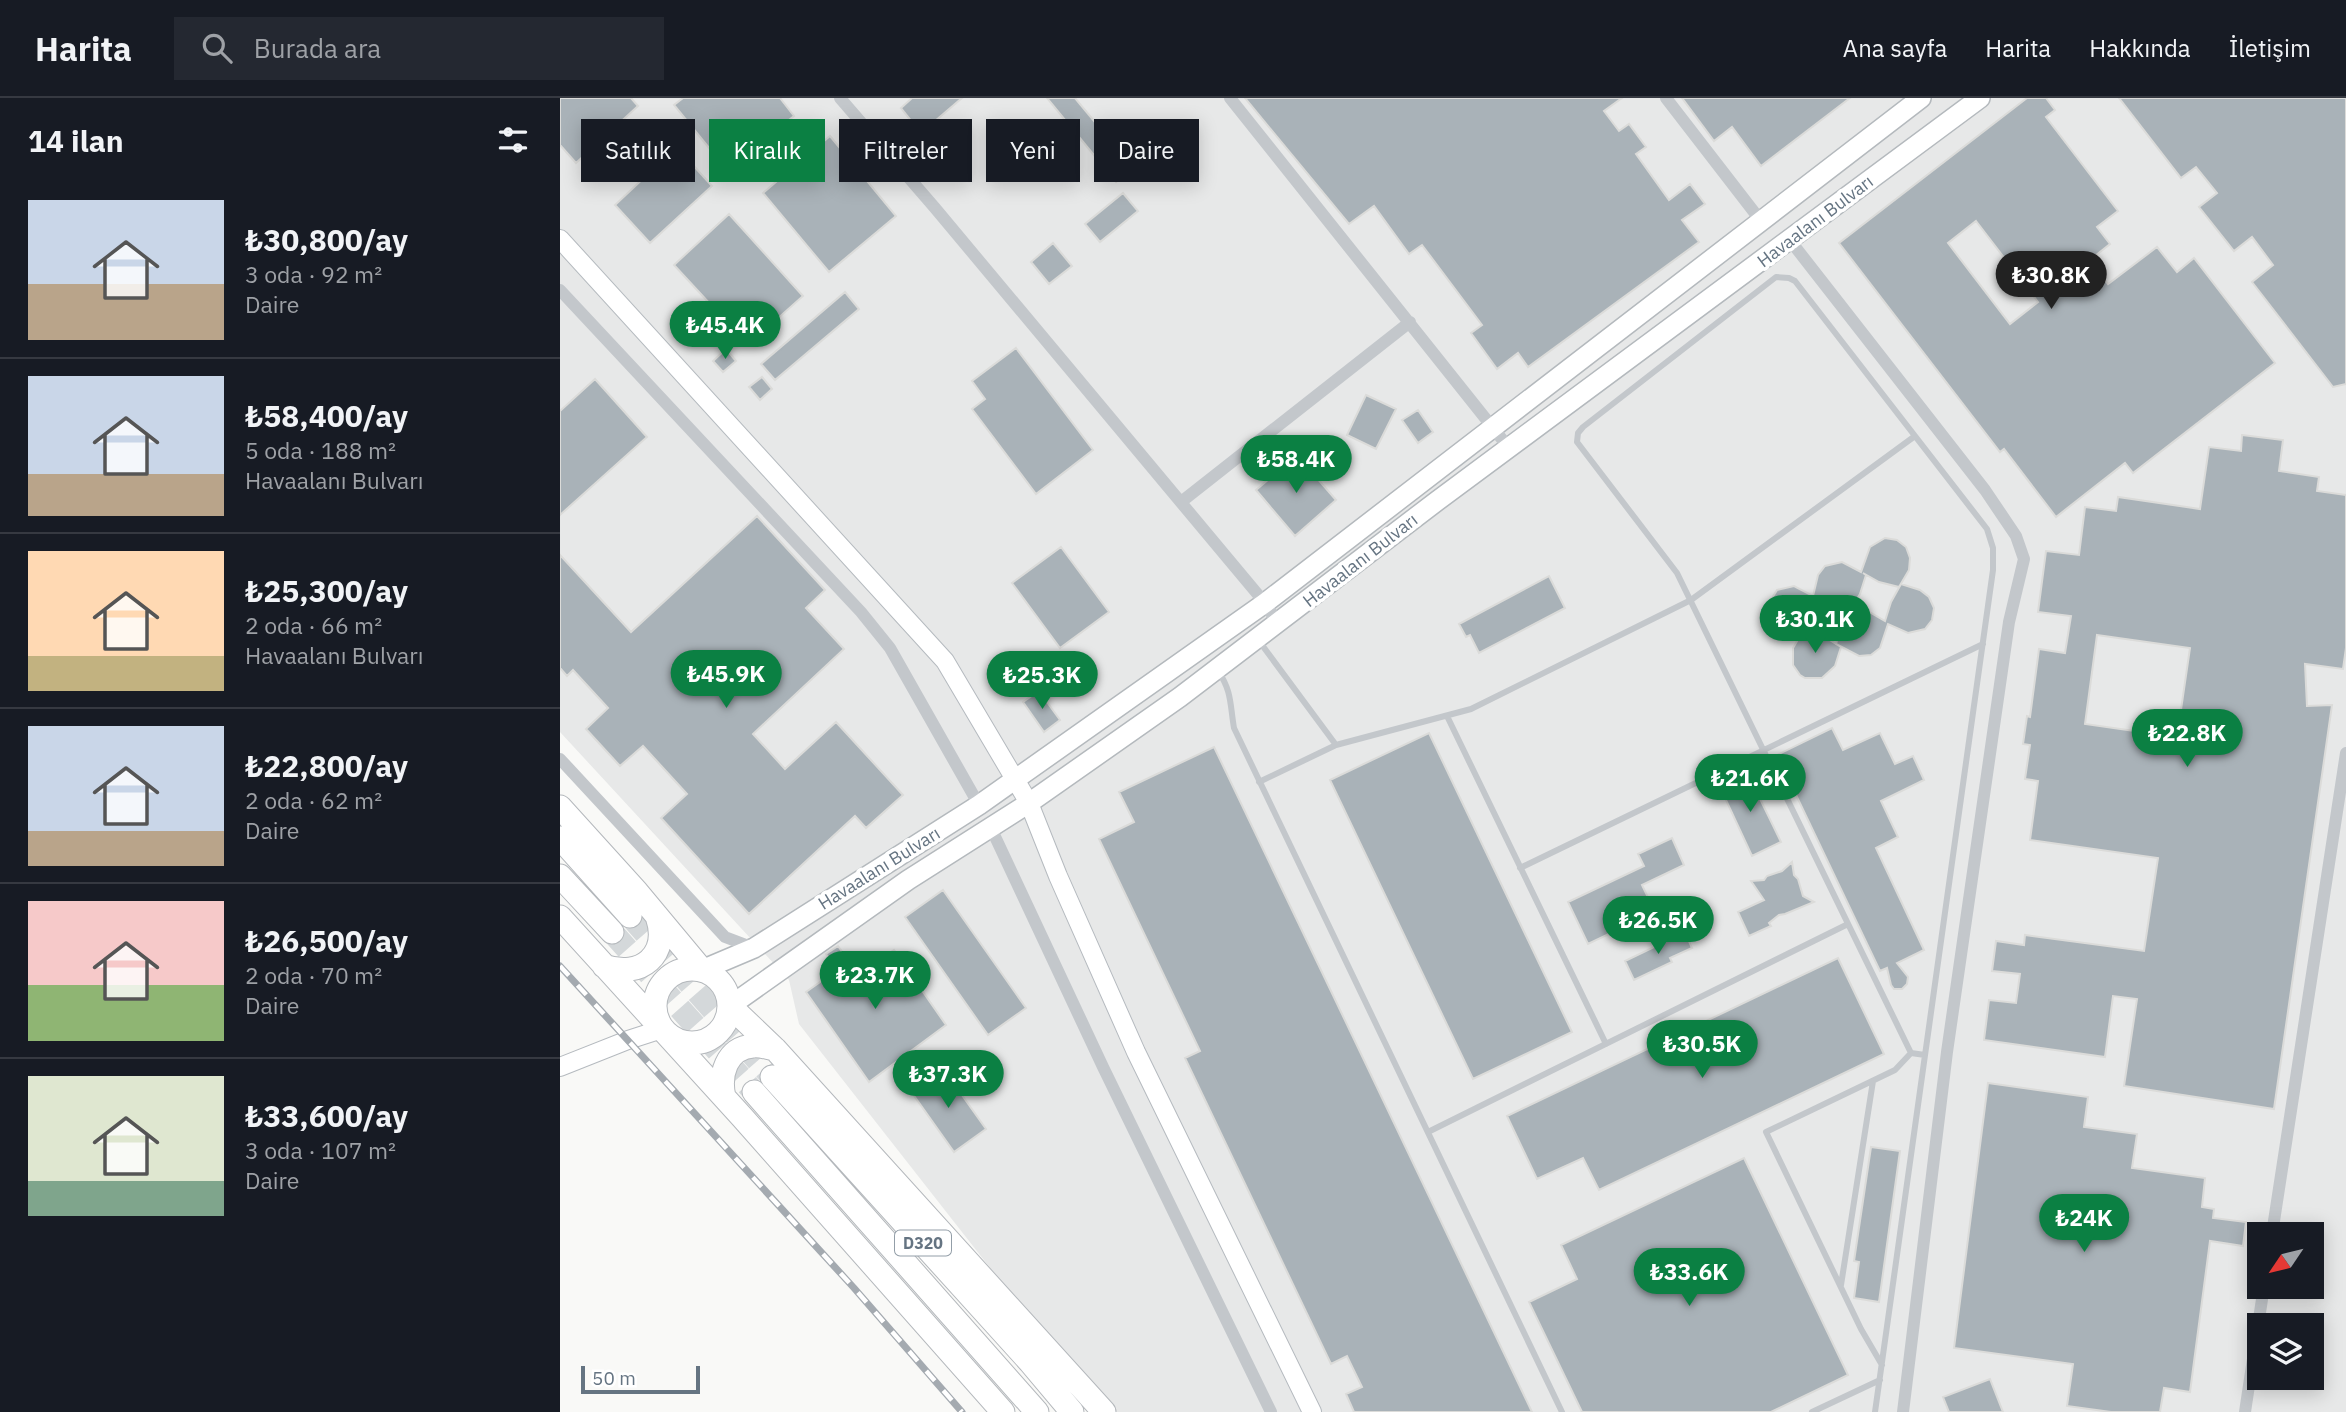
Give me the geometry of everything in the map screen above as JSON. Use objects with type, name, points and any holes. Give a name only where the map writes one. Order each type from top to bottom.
[{"type":"highway","points":[[560,807],[702,970]]},
{"type":"highway","points":[[560,838],[630,916]]},
{"type":"highway","points":[[560,876],[612,932]]},
{"type":"highway","points":[[604,966],[628,971],[647,964],[659,940],[657,916]]},
{"type":"highway","points":[[560,917],[724,1097],[1003,1412]]},
{"type":"highway","points":[[691,968],[713,975],[728,994],[730,1006],[728,1018],[722,1028],[704,1042],[693,1044],[681,1042],[662,1029],[656,1019],[654,1007],[656,995],[669,976],[691,968]]},
{"type":"highway","points":[[730,1006],[775,1049],[1104,1412]]},
{"type":"highway","points":[[724,1097],[721,1077],[731,1056],[751,1046],[775,1049]]},
{"type":"highway","name":"D320","points":[[772,1077],[1072,1412]]},
{"type":"highway","name":"D320","points":[[754,1093],[1037,1412]]},
{"type":"main road","name":"Havaalanı Bulvarı","points":[[702,970],[754,948],[979,805],[1265,603],[1921,98]]},
{"type":"main road","name":"Havaalanı Bulvarı","points":[[730,1006],[908,880],[1029,803],[1217,670],[1509,448],[1980,98]]},
{"type":"main road","points":[[1242,619],[1258,639]]},
{"type":"main road","points":[[1201,648],[1217,670]]},
{"type":"main road","points":[[979,805],[991,828]]},
{"type":"street","points":[[840,98],[1181,502],[1265,603],[1278,624]]},
{"type":"street","points":[[1230,98],[1509,448]]},
{"type":"street","points":[[1665,98],[1761,221]]},
{"type":"street","points":[[560,239],[944,661],[1029,803],[1058,876],[1136,1052],[1312,1412]]},
{"type":"street","points":[[1789,239],[1985,490],[2016,536],[2024,559],[2009,622],[1947,1052],[1903,1412]]},
{"type":"street","points":[[560,290],[861,612],[890,648],[979,805]]},
{"type":"street","points":[[1181,502],[1410,323]]},
{"type":"street","points":[[2274,1222],[2346,753]]},
{"type":"street","points":[[560,759],[725,937],[754,948]]},
{"type":"street","points":[[991,828],[1109,1079],[1271,1412]]},
{"type":"street","points":[[560,1067],[662,1029]]},
{"type":"street","points":[[2245,1412],[2262,1299]]},
{"type":"lane","points":[[1875,1412],[1994,559],[1987,529],[1795,281],[1782,277],[1771,279],[1583,426],[1577,436],[1579,447],[1677,573],[1911,1052]]},
{"type":"lane","points":[[1259,782],[1336,745],[1471,709],[1691,600],[1915,436]]},
{"type":"lane","points":[[1258,639],[1336,745]]},
{"type":"lane","points":[[1520,868],[1983,644]]},
{"type":"lane","points":[[1217,670],[1231,694],[1234,728],[1259,782],[1562,1412]]},
{"type":"lane","points":[[1447,716],[1606,1044]]},
{"type":"lane","points":[[1428,1132],[1848,924]]},
{"type":"lane","points":[[1911,1052],[1925,1055]]},
{"type":"lane","points":[[1882,1365],[1840,1287],[1766,1132],[1895,1070],[1911,1052]]},
{"type":"lane","points":[[1840,1287],[1873,1081]]},
{"type":"lane","points":[[1812,1412],[1880,1380]]},
{"type":"shaded area","points":[[560,98],[2346,98],[2346,1412],[1103,1412],[799,1024],[789,980],[560,732]]},
{"type":"building","points":[[560,98],[631,98],[638,106],[624,119],[581,119],[581,158],[576,163],[560,145]]},
{"type":"building","points":[[683,98],[780,98],[794,116],[790,119],[709,119],[709,148],[695,131],[695,119],[685,119],[674,105]]},
{"type":"building","points":[[912,98],[962,98],[937,119],[910,119],[901,108]]},
{"type":"building","points":[[1047,98],[1075,98],[1094,121],[1094,155],[1080,138],[1080,119],[1064,119]]},
{"type":"building","points":[[1245,98],[1622,98],[1604,111],[1619,131],[1629,124],[1646,147],[1636,154],[1669,200],[1690,184],[1705,204],[1682,220],[1699,242],[1528,367],[1518,353],[1497,369],[1471,333],[1482,325],[1422,245],[1409,254],[1374,206],[1349,224]]},
{"type":"building","points":[[1682,98],[1850,98],[1761,166],[1732,127],[1714,141]]},
{"type":"building","points":[[2027,98],[2046,98],[2055,110],[2046,117],[2118,211],[2097,227],[2110,244],[2090,260],[2108,284],[2157,247],[2177,272],[2194,258],[2275,363],[2133,473],[2125,463],[2056,517],[2004,449],[2000,452],[1839,243]],"holes":[[[1976,221],[2038,302],[2010,324],[1948,243]]]},
{"type":"building","points":[[2119,98],[2346,98],[2346,384],[2333,387],[2252,282],[2273,265],[2252,237],[2234,251],[2199,207],[2217,193],[2196,167],[2181,178]]},
{"type":"building","points":[[830,136],[839,147],[839,182],[868,182],[896,216],[829,272],[763,193],[776,182],[825,182],[825,140]]},
{"type":"building","points":[[695,167],[712,186],[650,243],[615,205],[640,182],[695,182]]},
{"type":"building","points":[[1123,193],[1138,211],[1100,242],[1085,224]]},
{"type":"building","points":[[729,214],[803,296],[748,345],[674,265]]},
{"type":"building","points":[[1053,243],[1072,266],[1049,284],[1031,262]]},
{"type":"building","points":[[845,292],[859,309],[775,380],[761,364]]},
{"type":"building","points":[[1016,348],[1093,450],[1036,494],[972,409],[985,399],[972,381]]},
{"type":"building","points":[[726,349],[736,361],[723,372],[713,361]]},
{"type":"building","points":[[762,377],[772,389],[760,400],[749,387]]},
{"type":"building","points":[[595,379],[647,437],[560,515],[560,411]]},
{"type":"building","points":[[1366,395],[1396,409],[1376,449],[1347,435]]},
{"type":"building","points":[[1418,410],[1433,432],[1418,443],[1402,420]]},
{"type":"building","points":[[2242,435],[2283,440],[2279,471],[2319,477],[2317,491],[2346,495],[2346,648],[2343,669],[2305,664],[2307,706],[2332,705],[2274,1109],[2124,1086],[2137,999],[2113,996],[2105,1057],[1984,1040],[1989,1000],[2016,1003],[2020,974],[1992,971],[1996,941],[2024,945],[2025,935],[2144,951],[2158,858],[2030,840],[2038,781],[2025,779],[2030,745],[2023,744],[2027,716],[2030,717],[2039,649],[2065,653],[2071,616],[2038,612],[2046,551],[2079,555],[2085,507],[2116,511],[2118,497],[2200,509],[2209,447],[2241,451]],"holes":[[[2097,635],[2190,648],[2177,737],[2085,724]]]},
{"type":"building","points":[[1297,455],[1336,500],[1295,536],[1256,490]]},
{"type":"building","points":[[757,516],[825,590],[806,608],[844,649],[753,734],[785,769],[836,722],[903,795],[866,828],[855,816],[749,914],[661,818],[687,794],[643,746],[620,766],[586,729],[608,708],[573,670],[567,676],[560,668],[560,555],[631,632]]},
{"type":"building","points":[[1885,538],[1897,540],[1906,547],[1910,558],[1909,570],[1899,587],[1879,582],[1863,573],[1866,575],[1860,594],[1852,607],[1885,621],[1901,584],[1920,590],[1929,597],[1934,608],[1932,620],[1925,629],[1908,633],[1888,624],[1880,648],[1871,655],[1859,656],[1836,644],[1849,611],[1814,596],[1817,598],[1811,618],[1800,635],[1781,630],[1772,622],[1768,605],[1777,590],[1794,586],[1813,596],[1818,575],[1825,566],[1842,562],[1861,572],[1870,547]]},
{"type":"building","points":[[1061,547],[1109,612],[1060,648],[1012,583]]},
{"type":"building","points":[[1549,576],[1565,608],[1479,653],[1470,635],[1466,637],[1459,624]]},
{"type":"building","points":[[1803,631],[1823,636],[1841,647],[1835,666],[1822,678],[1805,678],[1793,665],[1793,648]]},
{"type":"building","points":[[1039,691],[1060,720],[1044,732],[1023,702]]},
{"type":"building","points":[[1832,728],[1843,750],[1880,733],[1895,764],[1913,756],[1924,780],[1881,801],[1898,837],[1876,848],[1924,950],[1897,963],[1908,977],[1907,984],[1902,989],[1894,989],[1891,985],[1887,968],[1880,971],[1777,755]]},
{"type":"building","points":[[1429,733],[1572,1032],[1473,1079],[1330,780]]},
{"type":"building","points":[[1214,747],[1532,1412],[1354,1412],[1346,1394],[1362,1387],[1347,1356],[1331,1364],[1185,1058],[1200,1051],[1099,839],[1134,822],[1119,792]]},
{"type":"building","points":[[1747,772],[1781,842],[1752,856],[1719,785]]},
{"type":"building","points":[[1672,838],[1684,865],[1642,885],[1655,912],[1588,944],[1568,902],[1644,866],[1638,854]]},
{"type":"building","points":[[1792,862],[1803,896],[1814,902],[1779,915],[1769,923],[1771,926],[1749,936],[1738,912],[1764,900],[1751,881],[1764,880],[1767,876],[1782,871]]},
{"type":"building","points":[[943,890],[1026,1008],[988,1035],[905,917]]},
{"type":"building","points":[[1685,932],[1692,948],[1670,958],[1672,962],[1634,980],[1625,961]]},
{"type":"building","points":[[838,946],[859,975],[894,950],[946,1025],[869,1082],[806,992],[837,970],[826,954]]},
{"type":"building","points":[[1838,958],[1884,1054],[1599,1190],[1583,1158],[1537,1179],[1507,1116]]},
{"type":"building","points":[[942,1067],[986,1129],[954,1152],[910,1090]]},
{"type":"building","points":[[1988,1083],[2088,1097],[2084,1127],[2137,1134],[2132,1168],[2205,1178],[2202,1207],[2214,1209],[2213,1218],[2246,1222],[2243,1246],[2210,1241],[2190,1392],[2164,1388],[2160,1412],[2111,1412],[2067,1406],[2073,1364],[1954,1348]]},
{"type":"building","points":[[1871,1147],[1900,1151],[1879,1302],[1854,1298],[1859,1262],[1854,1261]]},
{"type":"building","points":[[1744,1158],[1848,1375],[1771,1412],[1582,1412],[1529,1302],[1577,1279],[1561,1245]]},
{"type":"building","points":[[1990,1379],[2003,1412],[1949,1412],[1943,1397]]},
{"type":"tunnel","points":[[630,916],[772,1077]]},
{"type":"tunnel","points":[[612,932],[754,1092]]},
{"type":"railway","points":[[560,966],[854,1288],[962,1412]]}]
